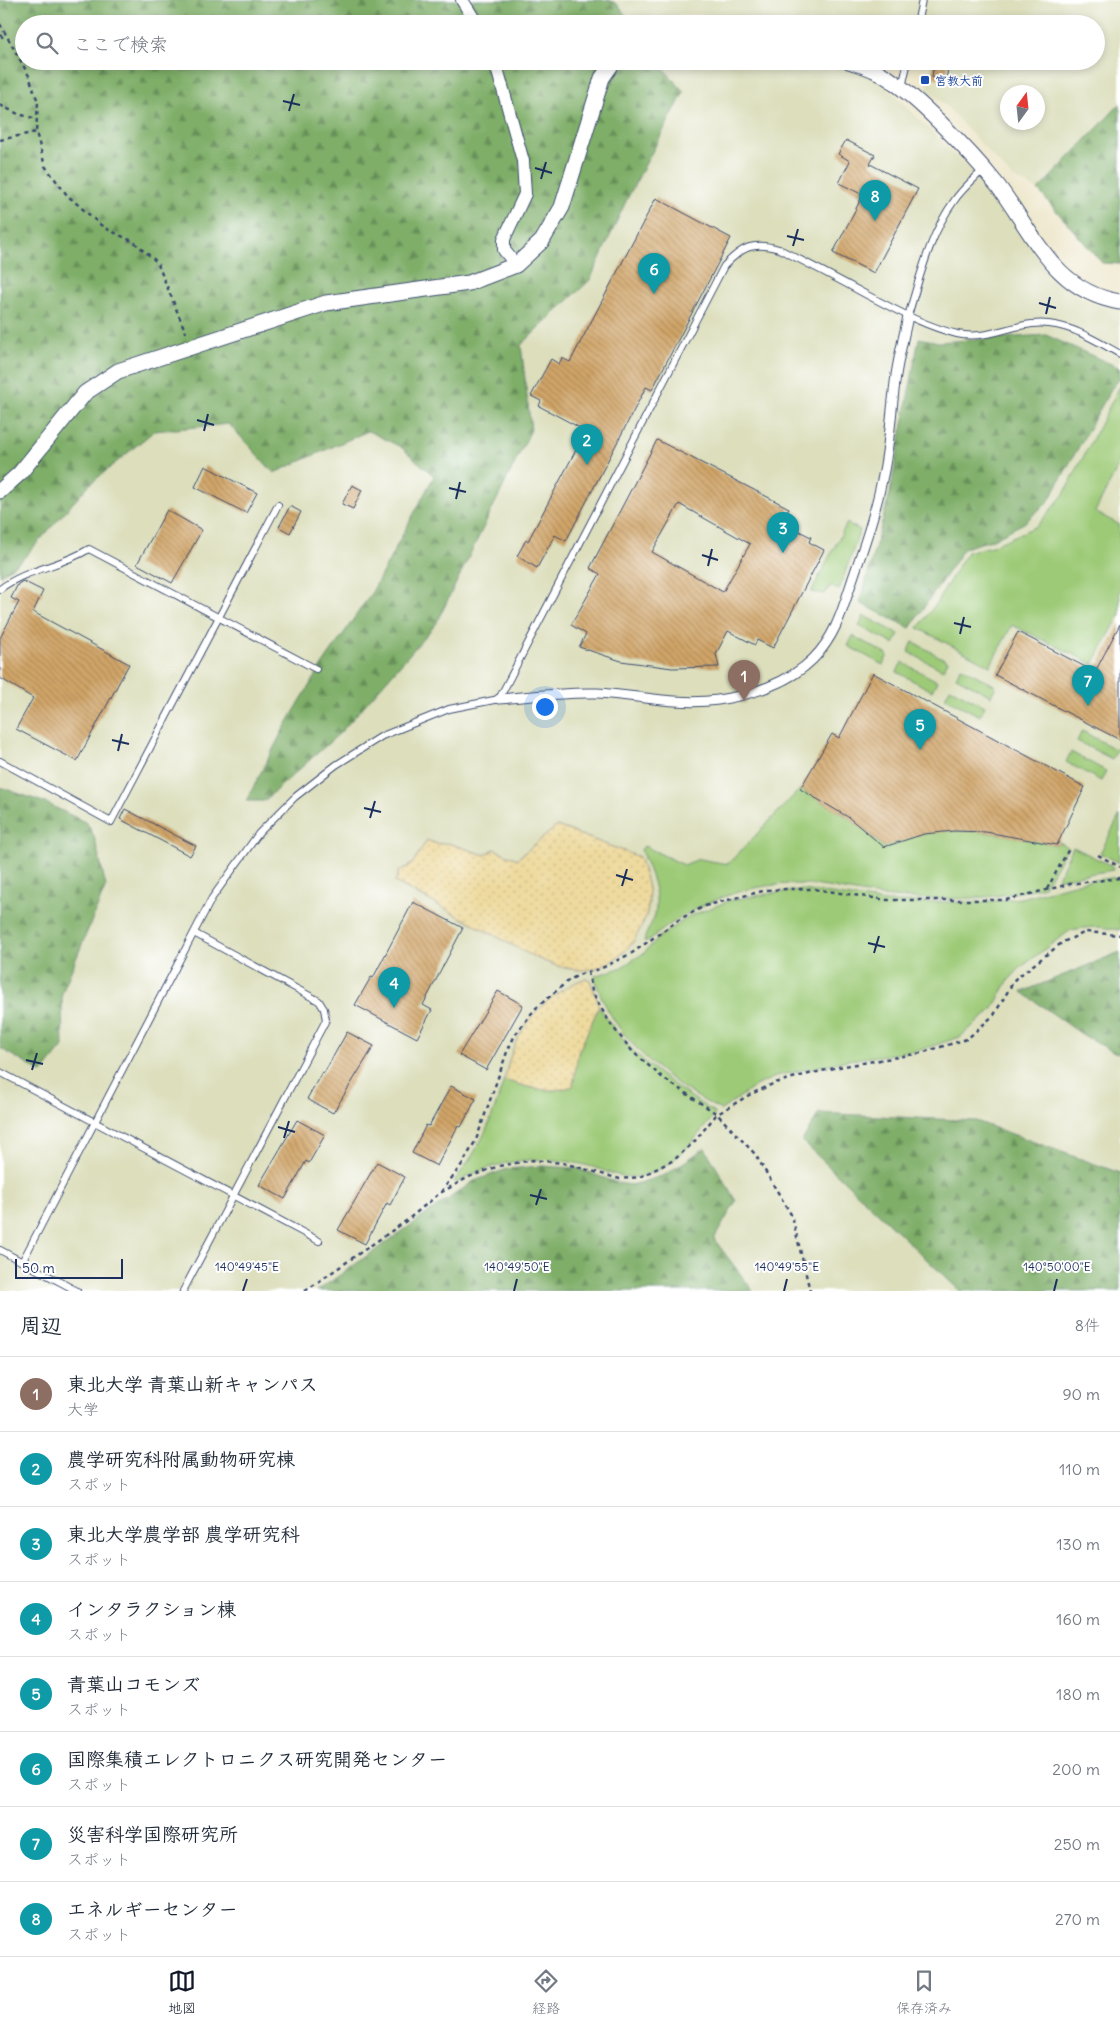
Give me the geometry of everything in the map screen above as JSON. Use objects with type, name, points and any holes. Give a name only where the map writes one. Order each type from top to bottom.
[{"type":"street","points":[[462,0],[471,15]]},
{"type":"street","points":[[498,70],[523,161],[525,194],[504,238],[504,250],[516,266]]},
{"type":"street","points":[[0,491],[20,473],[85,393],[118,371],[326,303],[469,283],[516,266],[542,241],[562,207],[602,78],[608,70]]},
{"type":"street","points":[[875,70],[902,89],[940,123],[983,170],[1063,276],[1092,295],[1120,302]]},
{"type":"street","points":[[499,699],[553,694],[596,693],[680,702],[717,700],[749,694],[777,684],[797,672],[813,659],[832,637],[839,621],[869,529],[882,480],[896,375],[908,316]]},
{"type":"lane","points":[[919,15],[922,0]]},
{"type":"lane","points":[[902,89],[906,70]]},
{"type":"lane","points":[[908,316],[925,263],[946,212],[983,170]]},
{"type":"lane","points":[[22,1262],[194,933],[229,872],[259,833],[296,797],[336,765],[382,736],[449,709],[499,699],[724,266],[738,251],[753,245],[767,245],[780,249],[932,327],[967,335],[982,335],[1030,324],[1060,325],[1120,354]]},
{"type":"lane","points":[[0,761],[111,822],[278,505]]},
{"type":"lane","points":[[0,589],[15,578],[75,557],[89,549],[316,668]]},
{"type":"lane","points":[[183,1291],[326,1020],[324,1009],[319,1001],[194,933]]},
{"type":"lane","points":[[0,1072],[319,1241]]},
{"type":"lane","points":[[0,1250],[77,1291]]},
{"type":"path","points":[[0,24],[15,53]]},
{"type":"path","points":[[0,35],[8,41]]},
{"type":"path","points":[[25,70],[38,102],[36,132],[45,166],[67,195],[103,227],[134,242],[157,262],[179,319],[193,346]]},
{"type":"path","points":[[0,105],[18,114],[37,119]]},
{"type":"path","points":[[0,140],[36,132]]},
{"type":"path","points":[[1046,890],[1070,847]]},
{"type":"path","points":[[1098,855],[1120,868]]},
{"type":"path","points":[[440,1193],[476,1140],[515,1035],[546,999],[570,980],[600,969],[632,953],[680,919],[705,906],[767,890],[814,890],[887,900],[1006,900],[1070,884],[1120,878]]},
{"type":"path","points":[[305,1291],[406,1221],[440,1193],[469,1177],[499,1166],[533,1160],[563,1163],[620,1179],[640,1177],[655,1172],[685,1152],[717,1114],[749,1095],[775,1083],[839,1067],[921,1054],[967,1039],[994,1015],[1015,979],[1063,942],[1086,932],[1120,935]]},
{"type":"path","points":[[588,972],[592,991],[612,1026],[622,1039],[663,1078],[717,1114],[755,1154],[792,1216],[810,1291]]},
{"type":"shaded area","points":[[609,0],[1120,0],[1120,104],[1038,190],[1012,177],[946,106],[927,90],[930,70],[1105,70],[1105,15],[625,15],[617,4]]},
{"type":"shaded area","points":[[665,70],[864,71],[892,92],[995,195],[1052,277],[1077,296],[1096,304],[1120,309],[1120,952],[1022,992],[1083,1035],[1120,1055],[1120,1173],[976,1121],[819,1113],[802,1141],[960,1291],[0,1291],[0,575],[23,559],[89,485],[154,431],[229,424],[275,473],[368,431],[401,447],[434,476],[372,592],[318,671],[283,730],[246,800],[531,430],[521,345],[589,280],[627,199],[683,92]]},
{"type":"green space","points":[[0,0],[609,0],[617,4],[625,15],[15,15],[15,70],[665,70],[684,92],[627,199],[590,280],[521,345],[531,430],[436,624],[341,732],[264,801],[246,801],[283,730],[318,671],[372,592],[434,476],[401,447],[368,431],[274,473],[229,424],[154,431],[89,485],[23,559],[0,575]]},
{"type":"green space","points":[[1120,104],[1120,264],[1102,263],[1038,190]]},
{"type":"green space","points":[[1046,335],[1120,368],[1120,379],[1111,389],[1048,502],[1024,523],[991,540],[964,548],[910,628],[860,603],[890,493],[919,338],[938,342]]},
{"type":"green space","points":[[1120,386],[1120,463],[1095,512],[1120,525],[1120,615],[1093,664],[1012,625],[990,666],[918,628],[935,605],[967,552],[992,546],[1037,526],[1064,494]]},
{"type":"green space","points":[[847,523],[860,530],[839,590],[830,586],[825,594],[811,592]]},
{"type":"green space","points":[[864,616],[899,634],[894,644],[859,626]]},
{"type":"green space","points":[[853,636],[888,655],[883,665],[848,646]]},
{"type":"green space","points":[[913,642],[948,661],[943,670],[908,652]]},
{"type":"green space","points":[[902,662],[937,681],[932,691],[897,672]]},
{"type":"green space","points":[[961,667],[996,686],[991,696],[956,677]]},
{"type":"green space","points":[[950,688],[985,706],[980,716],[945,698]]},
{"type":"green space","points":[[1082,731],[1117,750],[1112,759],[1077,741]]},
{"type":"green space","points":[[1071,752],[1106,771],[1101,781],[1066,762]]},
{"type":"green space","points":[[0,787],[46,803],[87,823],[94,836],[106,886],[62,993],[63,1047],[42,1073],[0,1048]]},
{"type":"green space","points":[[800,789],[848,817],[884,847],[924,834],[974,831],[1057,845],[1059,842],[1068,847],[1044,886],[1025,891],[984,897],[922,899],[882,896],[806,884],[774,885],[754,888],[716,900],[680,918],[647,942],[644,941],[655,915],[656,898],[653,881],[641,850],[644,846],[684,865],[699,859],[728,864]]},
{"type":"green space","points":[[1120,815],[1120,863],[1100,853]]},
{"type":"green space","points":[[1073,847],[1112,866],[1113,870],[1057,879]]},
{"type":"green space","points":[[1120,877],[1120,930],[1098,927],[1071,930],[1020,968],[1008,981],[992,1010],[960,1037],[917,1051],[848,1060],[780,1075],[757,1085],[721,1110],[681,1086],[644,1056],[614,1020],[603,1000],[595,979],[595,976],[620,968],[644,953],[659,937],[690,916],[731,900],[803,890],[886,902],[976,902],[1021,898],[1085,881]]},
{"type":"green space","points":[[1120,952],[1120,1055],[1083,1035],[1022,992]]},
{"type":"green space","points":[[599,1006],[611,1024],[636,1053],[665,1078],[715,1113],[712,1119],[684,1151],[666,1165],[646,1175],[623,1176],[572,1162],[538,1160],[504,1163],[488,1168],[457,1183],[454,1181],[472,1156],[485,1133],[504,1080],[547,1090],[564,1089],[573,1086],[577,1056]]},
{"type":"green space","points":[[819,1113],[976,1121],[1120,1173],[1120,1291],[960,1291],[802,1141]]},
{"type":"green space","points":[[705,1148],[736,1201],[714,1239],[753,1291],[317,1291],[474,1181],[507,1169],[541,1166],[576,1168],[618,1183],[632,1185],[665,1175]]},
{"type":"sand","points":[[557,826],[639,857],[648,890],[648,908],[641,928],[630,946],[618,957],[603,966],[580,970],[545,962],[395,882],[399,871],[412,864],[427,840],[437,844],[448,843],[485,855],[494,849],[517,859]]},
{"type":"sand","points":[[586,978],[590,980],[599,1006],[578,1053],[573,1086],[564,1089],[547,1090],[504,1080],[514,1047],[528,1021],[555,995]]},
{"type":"building","points":[[933,70],[948,70],[946,81],[932,77]]},
{"type":"building","points":[[846,140],[875,155],[870,164],[918,189],[874,273],[833,253],[863,195],[839,183],[850,161],[838,154]]},
{"type":"building","points":[[656,198],[731,238],[652,390],[646,387],[566,541],[555,535],[537,568],[517,556],[526,540],[528,541],[586,431],[539,406],[541,401],[531,396],[551,359],[559,364],[562,358],[570,362]]},
{"type":"building","points":[[657,440],[789,508],[781,522],[811,537],[809,542],[824,550],[773,648],[757,640],[755,645],[728,631],[716,654],[719,667],[672,668],[621,661],[579,647],[586,634],[571,625],[600,574],[590,568]],"holes":[[[679,504],[750,544],[723,592],[652,552]]]},
{"type":"building","points":[[205,466],[257,493],[246,513],[195,487]]},
{"type":"building","points":[[352,485],[362,490],[353,509],[342,504]]},
{"type":"building","points":[[290,506],[301,512],[290,533],[279,527]]},
{"type":"building","points":[[167,510],[202,530],[172,583],[137,564]]},
{"type":"building","points":[[23,581],[43,591],[33,612],[129,664],[77,761],[16,729],[33,698],[0,678],[0,638],[19,602],[11,598],[18,584]]},
{"type":"building","points":[[1120,624],[1120,740],[995,675],[1018,632],[1095,672]]},
{"type":"building","points":[[873,673],[1085,787],[1057,845],[986,832],[954,831],[924,834],[884,847],[848,817],[800,789],[832,734],[839,738]]},
{"type":"building","points":[[125,809],[196,846],[190,856],[120,819]]},
{"type":"building","points":[[413,902],[463,928],[423,1005],[432,1010],[417,1038],[355,1005],[371,977],[373,978]]},
{"type":"building","points":[[498,991],[523,1005],[486,1070],[459,1055]]},
{"type":"building","points":[[347,1032],[374,1046],[333,1113],[307,1099]]},
{"type":"building","points":[[451,1086],[476,1099],[461,1127],[458,1126],[437,1166],[412,1153],[426,1125],[429,1126]]},
{"type":"building","points":[[297,1120],[325,1135],[309,1163],[306,1161],[285,1199],[259,1185]]},
{"type":"building","points":[[377,1162],[405,1177],[390,1205],[387,1203],[365,1244],[338,1230]]},
{"type":"place","name":"宮教大前","points":[[925,80]]},
{"type":"place","name":"エネルギーセンター","points":[[875,221]]},
{"type":"place","name":"国際集積エレクトロニクス研究開発センター","points":[[654,294]]},
{"type":"place","name":"農学研究科附属動物研究棟","points":[[587,465]]},
{"type":"place","name":"東北大学農学部 農学研究科","points":[[783,553]]},
{"type":"place","name":"東北大学 青葉山新キャンパス","points":[[744,701]]},
{"type":"place","name":"災害科学国際研究所","points":[[1088,706]]},
{"type":"place","name":"青葉山コモンズ","points":[[920,750]]},
{"type":"place","name":"インタラクション棟","points":[[394,1008]]}]
